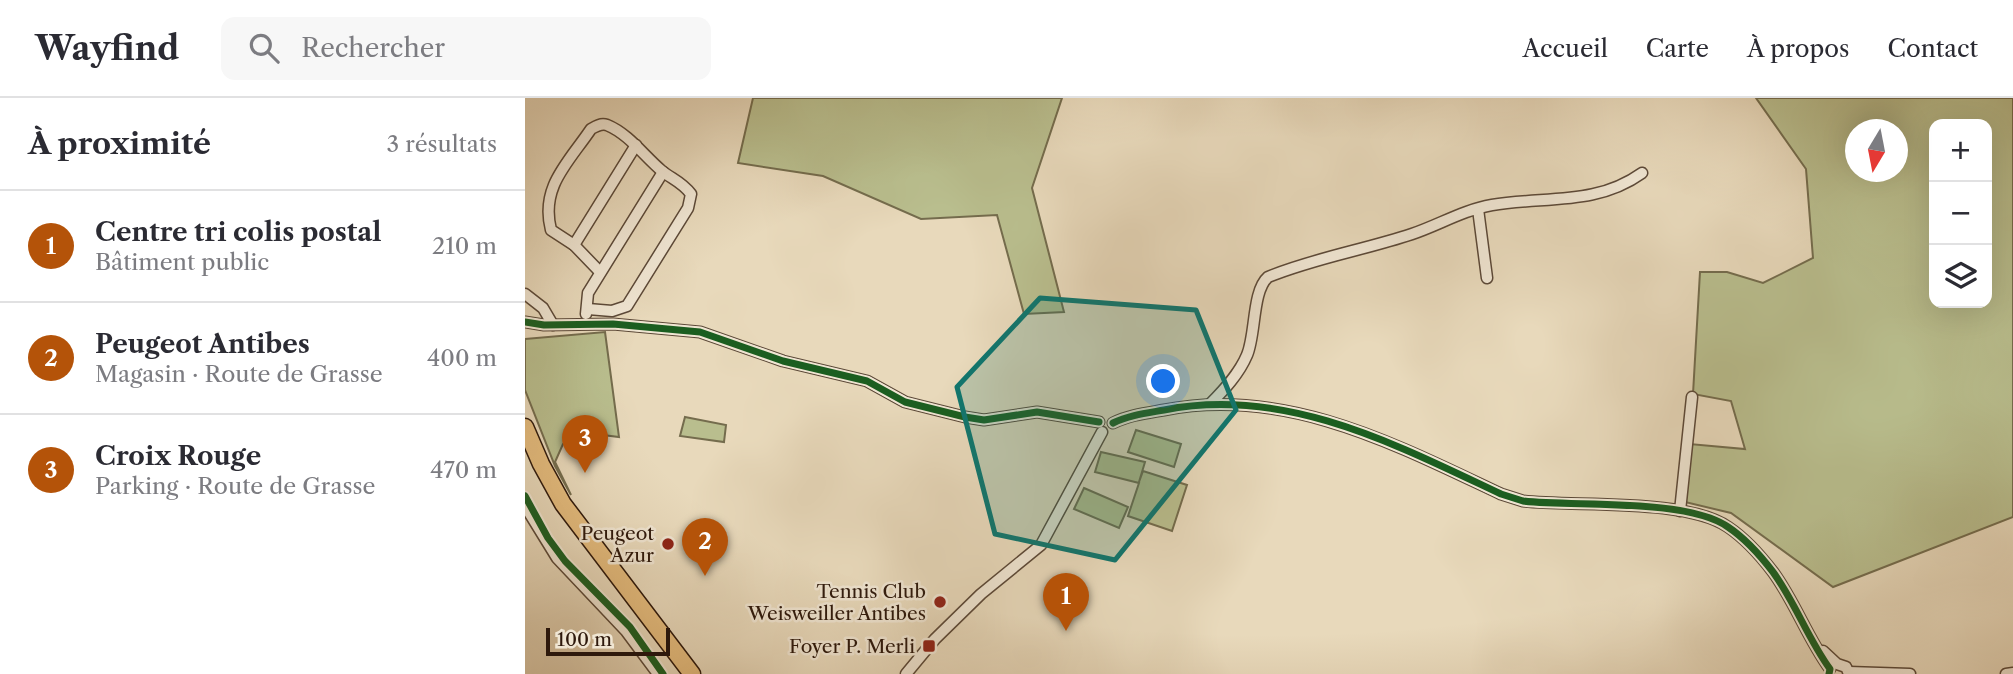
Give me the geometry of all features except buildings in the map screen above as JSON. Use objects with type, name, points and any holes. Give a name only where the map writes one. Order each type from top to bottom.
[{"type":"main road","points":[[525,427],[541,464],[563,503],[692,674]]},
{"type":"main road","points":[[525,449],[560,514],[682,674]]},
{"type":"street","points":[[588,309],[612,311],[627,306],[688,208],[691,194],[681,181],[663,172],[636,145],[607,125],[591,129],[550,191],[546,211],[551,230],[574,244],[600,272]]},
{"type":"street","points":[[574,244],[636,145]]},
{"type":"street","points":[[583,324],[588,309],[588,293],[663,172]]},
{"type":"street","points":[[1210,404],[1246,357],[1254,331],[1260,289],[1268,277],[1415,233],[1441,220],[1478,209],[1591,197],[1628,183],[1642,173]]},
{"type":"street","points":[[1478,209],[1487,278]]},
{"type":"street","points":[[525,294],[543,308],[549,325]]},
{"type":"street","points":[[525,322],[549,325],[632,326],[717,336],[783,361],[867,381],[912,404],[965,417],[984,420],[1037,412],[1101,427]]},
{"type":"street","points":[[525,330],[549,325]]},
{"type":"street","points":[[1680,511],[1692,397]]},
{"type":"street","points":[[906,674],[935,639],[1047,537],[1106,418],[1113,423],[1124,417],[1210,404],[1249,405],[1338,423],[1413,453],[1501,494],[1523,500],[1680,511],[1712,518],[1727,526],[1755,549],[1778,579],[1816,648],[1832,669],[1849,673],[1910,674]]},
{"type":"street","points":[[525,506],[557,558],[626,631],[658,674]]},
{"type":"street","points":[[2006,674],[2013,673]]},
{"type":"highlighted area","points":[[1040,298],[1196,310],[1236,410],[1115,560],[995,534],[957,387]]},
{"type":"green space","points":[[753,98],[1062,98],[1032,188],[1064,312],[1024,314],[997,215],[921,219],[823,176],[738,163]]},
{"type":"green space","points":[[1756,98],[2013,98],[2013,517],[1833,587],[1731,513],[1685,502],[1690,444],[1745,449],[1731,401],[1693,394],[1700,272],[1727,272],[1763,283],[1813,258],[1806,169]]},
{"type":"green space","points":[[605,332],[619,437],[587,433],[563,444],[555,462],[571,495],[555,466],[525,390],[525,339]]},
{"type":"green space","points":[[685,417],[726,425],[724,442],[680,436]]},
{"type":"green space","points":[[1136,430],[1181,444],[1174,467],[1128,452]]},
{"type":"green space","points":[[1101,452],[1145,462],[1139,482],[1143,471],[1187,485],[1172,531],[1128,516],[1139,483],[1095,472]]},
{"type":"green space","points":[[1084,488],[1128,507],[1119,528],[1074,509]]},
{"type":"cycle path","points":[[525,322],[544,325],[613,324],[700,332],[783,361],[867,381],[905,402],[965,417],[984,420],[1037,412],[1099,422]]},
{"type":"cycle path","points":[[1113,423],[1164,410],[1209,405],[1253,406],[1338,424],[1421,456],[1501,494],[1523,501],[1630,505],[1686,512],[1709,518],[1741,537],[1773,572],[1830,669],[1829,674]]},
{"type":"cycle path","points":[[525,496],[548,538],[565,561],[630,627],[663,674]]},
{"type":"place","name":"Croix Rouge","points":[[585,473]]},
{"type":"place","name":"Peugeot Azur","points":[[668,544]]},
{"type":"place","name":"Peugeot Antibes","points":[[705,576]]},
{"type":"place","name":"Tennis Club Weisweiller Antibes","points":[[940,602]]},
{"type":"place","name":"Centre tri colis postal","points":[[1066,631]]},
{"type":"place","name":"Foyer P. Merli","points":[[929,646]]}]
